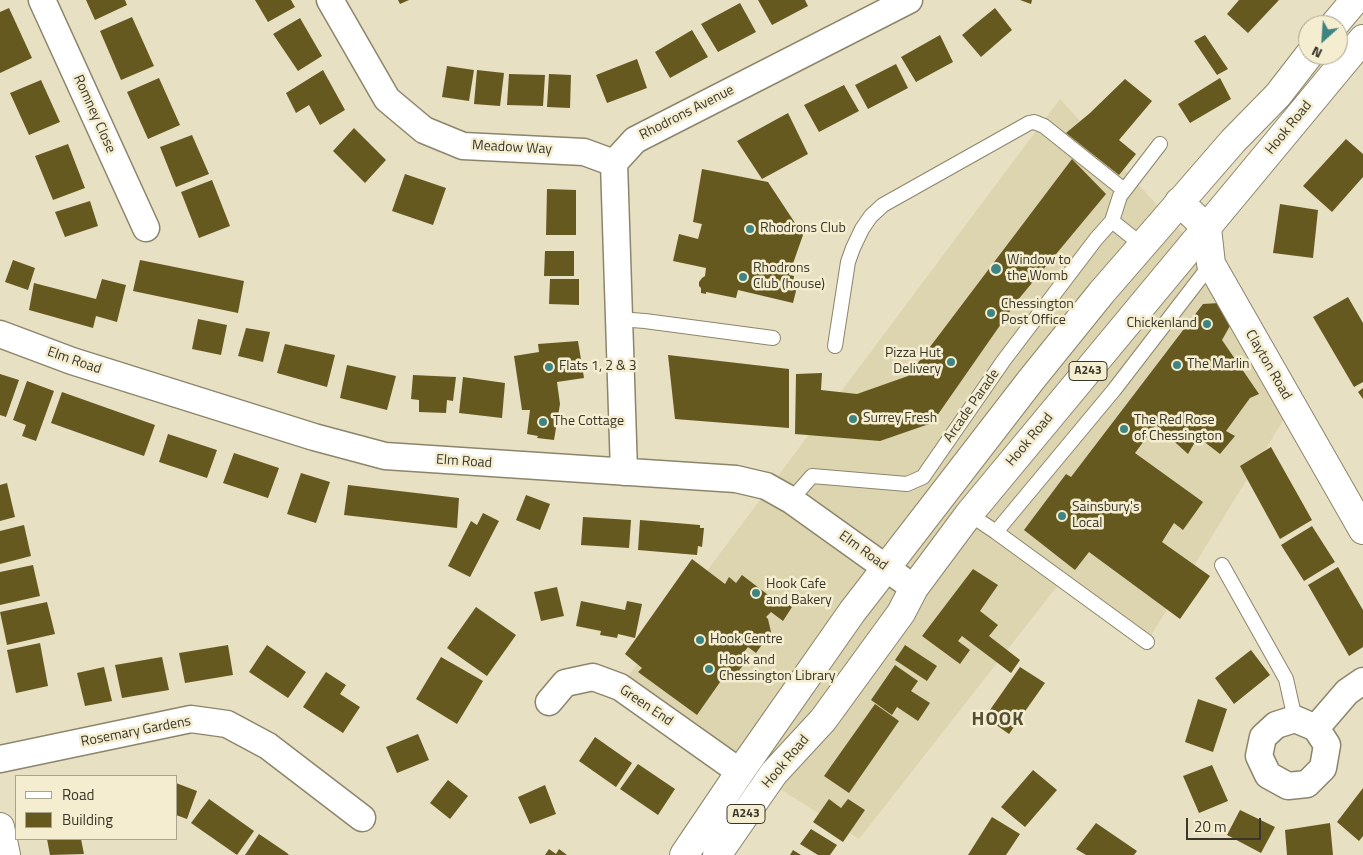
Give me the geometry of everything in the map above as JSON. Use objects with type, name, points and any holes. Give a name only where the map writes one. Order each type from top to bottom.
[{"type":"main road","points":[[1342,15],[1355,0]]},
{"type":"main road","name":"Hook Road","points":[[718,855],[774,773],[823,720],[902,613],[914,588],[969,514],[1363,39]]},
{"type":"main road","name":"A243","points":[[886,568],[1102,292],[1234,140],[1278,95],[1301,65]]},
{"type":"main road","points":[[1179,202],[1207,228]]},
{"type":"main road","name":"Clayton Road","points":[[1207,228],[1211,264],[1363,530]]},
{"type":"main road","points":[[684,855],[843,625],[886,568]]},
{"type":"main road","points":[[0,827],[6,855]]},
{"type":"street","name":"Romney Close","points":[[42,0],[146,228]]},
{"type":"street","name":"Meadow Way","points":[[330,0],[387,99],[424,130],[463,146],[584,152],[614,163]]},
{"type":"street","name":"Rhodrons Avenue","points":[[614,163],[635,140],[909,0]]},
{"type":"street","points":[[614,163],[624,472]]},
{"type":"street","name":"Elm Road","points":[[0,334],[81,364],[314,437],[385,456],[736,479],[766,486],[791,500],[914,588]]},
{"type":"street","name":"Green End","points":[[549,702],[565,683],[593,677],[620,687],[740,772]]},
{"type":"street","points":[[1305,723],[1346,692],[1363,682]]},
{"type":"street","name":"Rosemary Gardens","points":[[0,759],[191,719],[227,724],[268,746],[362,818]]},
{"type":"lane","points":[[835,346],[848,262],[852,248],[870,216],[883,205],[1029,123],[1034,122],[1044,126],[1124,190]]},
{"type":"lane","points":[[1142,245],[1112,221],[1120,196],[1160,144]]},
{"type":"lane","name":"Arcade Parade","points":[[791,500],[812,476],[908,484],[923,477],[1004,360],[1096,239],[1112,221]]},
{"type":"lane","points":[[996,532],[1114,390],[1211,264]]},
{"type":"lane","points":[[618,319],[773,338]]},
{"type":"lane","points":[[969,514],[1146,642]]},
{"type":"lane","points":[[1222,565],[1286,679],[1305,723]]},
{"type":"shaded area","points":[[1060,99],[1211,264],[1292,406],[1147,642],[1062,580],[859,839],[620,687]]},
{"type":"building","points":[[86,0],[125,0],[127,5],[95,20]]},
{"type":"building","points":[[255,0],[291,0],[295,7],[268,22]]},
{"type":"building","points":[[398,0],[409,0],[400,4]]},
{"type":"building","points":[[758,0],[805,0],[808,6],[772,25]]},
{"type":"building","points":[[1020,0],[1032,0],[1031,4]]},
{"type":"building","points":[[1239,0],[1279,0],[1248,33],[1227,14]]},
{"type":"building","points":[[740,3],[756,32],[718,52],[701,24]]},
{"type":"building","points":[[9,8],[32,58],[0,73],[0,12]]},
{"type":"building","points":[[995,8],[1012,30],[981,57],[962,35]]},
{"type":"building","points":[[132,17],[154,66],[121,80],[100,31]]},
{"type":"building","points":[[300,18],[322,56],[298,71],[273,34]]},
{"type":"building","points":[[692,30],[708,57],[670,78],[655,52]]},
{"type":"building","points":[[940,35],[953,62],[916,82],[901,57]]},
{"type":"building","points":[[1205,35],[1228,69],[1217,75],[1194,41]]},
{"type":"building","points":[[637,59],[647,88],[607,103],[596,75]]},
{"type":"building","points":[[896,64],[908,88],[868,109],[855,85]]},
{"type":"building","points":[[447,66],[474,70],[469,101],[442,97]]},
{"type":"building","points":[[323,70],[345,110],[320,125],[309,105],[296,113],[286,93]]},
{"type":"building","points":[[477,70],[504,73],[500,106],[474,104]]},
{"type":"building","points":[[509,74],[545,75],[543,106],[507,105]]},
{"type":"building","points":[[549,74],[571,75],[570,108],[547,107]]},
{"type":"building","points":[[159,78],[180,125],[148,139],[127,92]]},
{"type":"building","points":[[1220,78],[1231,99],[1190,123],[1178,104]]},
{"type":"building","points":[[1125,79],[1152,101],[1119,140],[1136,154],[1119,175],[1066,133]]},
{"type":"building","points":[[41,80],[60,122],[29,135],[10,93]]},
{"type":"building","points":[[844,85],[859,111],[819,132],[804,105]]},
{"type":"building","points":[[788,113],[808,154],[762,179],[737,141]]},
{"type":"building","points":[[354,128],[386,160],[365,183],[333,151]]},
{"type":"building","points":[[192,135],[209,174],[176,187],[160,147]]},
{"type":"building","points":[[1346,139],[1363,154],[1363,177],[1332,212],[1303,186]]},
{"type":"building","points":[[68,144],[85,188],[53,200],[35,156]]},
{"type":"building","points":[[1072,159],[1106,194],[1017,301],[932,423],[880,441],[795,434],[796,374],[822,373],[821,390],[857,394],[908,376]]},
{"type":"building","name":"Rhodrons Club","points":[[702,169],[768,182],[803,235],[789,275],[794,276],[793,282],[798,283],[793,303],[738,290],[736,298],[706,292],[706,294],[701,293],[699,282],[705,276],[706,268],[673,261],[679,234],[698,239],[702,224],[693,222]]},
{"type":"building","points":[[405,174],[446,188],[433,225],[392,211]]},
{"type":"building","points":[[212,180],[230,226],[199,238],[181,192]]},
{"type":"building","points":[[547,189],[576,190],[576,235],[546,235]]},
{"type":"building","points":[[90,201],[98,226],[65,237],[55,212]]},
{"type":"building","points":[[1280,204],[1318,210],[1313,258],[1273,253]]},
{"type":"building","points":[[545,251],[574,251],[574,276],[544,276]]},
{"type":"building","points":[[13,260],[35,268],[28,290],[5,282]]},
{"type":"building","points":[[140,260],[244,281],[238,313],[133,291]]},
{"type":"building","points":[[102,279],[126,285],[117,322],[96,316],[93,328],[29,310],[34,283],[96,299]]},
{"type":"building","points":[[550,279],[579,279],[579,305],[549,304]]},
{"type":"building","points":[[1348,297],[1363,323],[1363,382],[1354,387],[1313,317]]},
{"type":"building","points":[[1219,303],[1231,324],[1222,340],[1259,394],[1250,398],[1226,431],[1235,436],[1220,454],[1198,437],[1188,454],[1156,425],[1135,453],[1203,502],[1183,530],[1174,523],[1162,542],[1210,576],[1180,619],[1089,552],[1075,570],[1024,530],[1066,474],[1071,477],[1203,304]]},
{"type":"building","points":[[198,319],[227,325],[221,355],[192,349]]},
{"type":"building","points":[[246,328],[270,332],[263,362],[238,356]]},
{"type":"building","name":"Flats 1, 2 & 3","points":[[578,341],[584,378],[557,382],[560,404],[554,440],[537,438],[538,436],[527,434],[530,410],[522,410],[514,356],[539,352],[538,344]]},
{"type":"building","points":[[285,344],[335,355],[327,387],[277,373]]},
{"type":"building","points":[[668,355],[789,369],[789,428],[675,419]]},
{"type":"building","points":[[347,365],[396,376],[387,410],[340,398]]},
{"type":"building","points":[[0,374],[19,380],[6,417],[0,415]]},
{"type":"building","points":[[413,375],[456,377],[453,401],[447,400],[446,413],[419,412],[419,400],[411,399]]},
{"type":"building","points":[[463,377],[505,383],[502,418],[459,413]]},
{"type":"building","points":[[27,381],[54,391],[36,441],[22,436],[26,425],[13,420]]},
{"type":"building","points":[[1363,388],[1363,399],[1358,392]]},
{"type":"building","points":[[62,392],[155,425],[144,456],[51,423]]},
{"type":"building","points":[[168,434],[217,450],[207,478],[159,462]]},
{"type":"building","points":[[1271,447],[1312,520],[1280,539],[1240,466]]},
{"type":"building","points":[[234,453],[279,468],[268,498],[223,483]]},
{"type":"building","points":[[301,473],[330,482],[316,523],[287,514]]},
{"type":"building","points":[[7,483],[15,517],[0,521],[0,485]]},
{"type":"building","points":[[348,485],[459,498],[457,528],[344,515]]},
{"type":"building","points":[[526,495],[550,504],[540,530],[516,520]]},
{"type":"building","points":[[483,513],[499,521],[470,577],[448,566],[471,521],[477,525]]},
{"type":"building","points":[[583,517],[631,520],[629,548],[581,545]]},
{"type":"building","points":[[640,520],[700,525],[700,528],[704,528],[702,547],[698,546],[697,555],[638,550]]},
{"type":"building","points":[[24,525],[31,556],[0,564],[0,531]]},
{"type":"building","points":[[1312,526],[1335,562],[1304,581],[1281,545]]},
{"type":"building","name":"Hook Centre","points":[[692,559],[725,584],[729,577],[736,583],[742,575],[776,601],[778,597],[792,607],[783,621],[771,612],[766,617],[771,632],[756,653],[748,647],[738,660],[744,664],[732,680],[725,675],[697,715],[638,672],[642,668],[625,654]]},
{"type":"building","points":[[33,565],[40,596],[0,605],[0,572]]},
{"type":"building","points":[[1338,567],[1363,610],[1363,647],[1349,656],[1308,585]]},
{"type":"building","points":[[973,569],[998,585],[980,611],[998,625],[989,636],[1020,660],[1011,673],[962,636],[958,641],[970,650],[960,664],[922,636]]},
{"type":"building","points":[[557,587],[564,616],[541,621],[534,592]]},
{"type":"building","points":[[581,601],[625,610],[627,601],[642,604],[635,638],[618,634],[617,638],[600,635],[601,631],[576,626]]},
{"type":"building","points":[[47,602],[55,634],[7,645],[0,612]]},
{"type":"building","points":[[476,607],[516,635],[487,676],[447,648]]},
{"type":"building","points":[[40,643],[48,686],[16,693],[7,650]]},
{"type":"building","points":[[228,645],[233,675],[185,683],[179,653]]},
{"type":"building","points":[[267,645],[306,672],[288,698],[249,672]]},
{"type":"building","points":[[905,645],[937,666],[927,681],[895,660]]},
{"type":"building","points":[[1251,650],[1270,675],[1234,704],[1215,678]]},
{"type":"building","points":[[162,657],[169,690],[122,698],[115,665]]},
{"type":"building","points":[[441,657],[483,681],[457,724],[416,699]]},
{"type":"building","points":[[895,665],[918,681],[911,691],[930,703],[918,721],[897,707],[892,715],[871,700]]},
{"type":"building","points":[[104,667],[112,701],[85,706],[77,673]]},
{"type":"building","points":[[1020,667],[1045,683],[1009,734],[985,717]]},
{"type":"building","points":[[326,672],[346,685],[340,694],[360,707],[343,733],[303,707]]},
{"type":"building","points":[[1198,699],[1227,709],[1213,752],[1185,742]]},
{"type":"building","points":[[875,704],[899,721],[849,793],[824,776]]},
{"type":"building","points":[[418,734],[429,760],[397,773],[386,747]]},
{"type":"building","points":[[595,737],[632,763],[616,787],[579,761]]},
{"type":"building","points":[[638,764],[675,789],[658,815],[620,789]]},
{"type":"building","points":[[1212,765],[1228,801],[1199,813],[1183,776]]},
{"type":"building","points":[[1033,770],[1057,790],[1025,827],[1001,807]]},
{"type":"building","points":[[448,780],[468,796],[450,819],[430,803]]},
{"type":"building","points":[[178,784],[197,791],[187,819],[178,816]]},
{"type":"building","points":[[545,785],[556,814],[530,824],[518,797]]},
{"type":"building","points":[[1363,788],[1363,836],[1359,841],[1337,822]]},
{"type":"building","points":[[209,799],[254,831],[237,855],[191,823]]},
{"type":"building","points":[[829,799],[841,808],[848,799],[865,810],[843,842],[813,822]]},
{"type":"building","points":[[1240,810],[1275,827],[1261,853],[1227,835]]},
{"type":"building","points":[[992,817],[1020,834],[1006,855],[968,855]]},
{"type":"building","points":[[1096,823],[1137,851],[1134,855],[1086,855],[1076,849]]},
{"type":"building","points":[[1330,823],[1333,855],[1287,855],[1285,830]]},
{"type":"building","points":[[811,829],[837,845],[830,855],[818,855],[800,844]]},
{"type":"building","points":[[259,834],[287,853],[289,855],[245,855]]},
{"type":"building","points":[[47,840],[81,840],[84,854],[50,855]]},
{"type":"building","points":[[549,849],[556,854],[559,849],[567,855],[545,855]]},
{"type":"building","points":[[793,850],[801,855],[790,855]]},
{"type":"place","name":"Rhodrons Club","points":[[750,229]]},
{"type":"place","name":"Window to the Womb","points":[[996,269]]},
{"type":"place","name":"Rhodrons Club (house)","points":[[743,277]]},
{"type":"place","name":"Chessington Post Office","points":[[991,313]]},
{"type":"place","name":"Chickenland","points":[[1207,324]]},
{"type":"place","name":"Pizza Hut Delivery","points":[[951,362]]},
{"type":"place","name":"The Marlin","points":[[1177,365]]},
{"type":"place","name":"Flats 1, 2 & 3","points":[[549,367]]},
{"type":"place","name":"Surrey Fresh","points":[[853,419]]},
{"type":"place","name":"The Cottage","points":[[543,422]]},
{"type":"place","name":"The Red Rose of Chessington","points":[[1124,429]]},
{"type":"place","name":"Sainsbury's Local","points":[[1062,516]]},
{"type":"place","name":"Hook Cafe and Bakery","points":[[756,593]]},
{"type":"place","name":"Hook Centre","points":[[700,640]]},
{"type":"place","name":"Hook and Chessington Library","points":[[709,669]]},
{"type":"district","name":"HOOK","points":[[998,720]]}]
